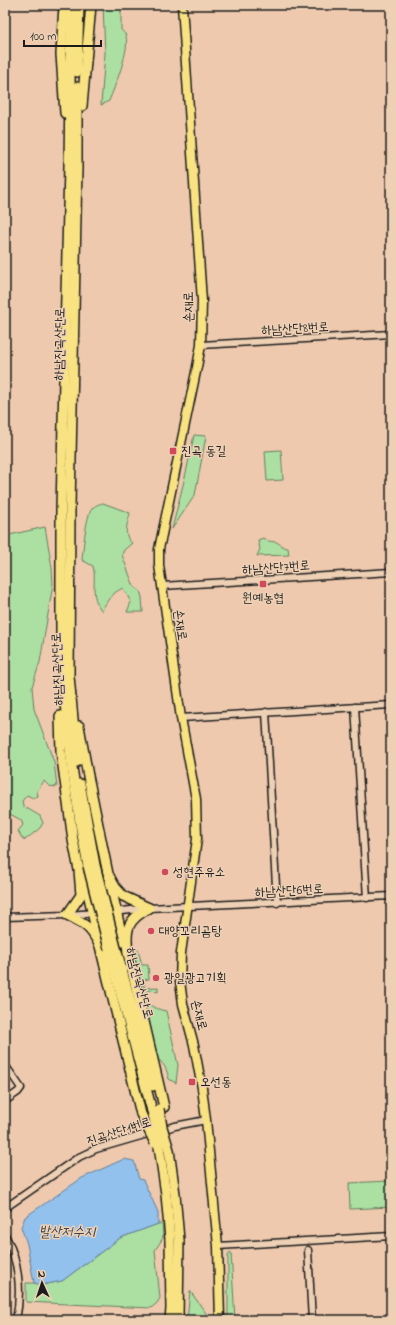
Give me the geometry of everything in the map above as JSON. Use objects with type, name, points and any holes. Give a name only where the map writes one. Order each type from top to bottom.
[{"type":"highway","points":[[64,5],[61,54],[73,167]]},
{"type":"highway","points":[[71,5],[73,167]]},
{"type":"highway","name":"하남진곡산단로","points":[[79,5],[73,167],[65,508],[61,532],[66,725],[81,829],[169,1150],[176,1194],[170,1320]]},
{"type":"highway","points":[[73,167],[91,5]]},
{"type":"highway","name":"하남진곡산단로","points":[[65,508],[70,527],[65,654]]},
{"type":"highway","points":[[65,654],[60,668],[61,751],[73,840],[79,870],[80,895],[67,915],[86,925],[100,946]]},
{"type":"highway","points":[[65,654],[75,675],[78,718],[88,776],[108,874],[123,940],[128,953]]},
{"type":"highway","points":[[79,870],[90,897],[100,946],[141,1114],[158,1151]]},
{"type":"highway","points":[[108,874],[115,887],[123,896],[149,908]]},
{"type":"highway","points":[[149,908],[136,915],[130,923],[126,936],[158,1109]]},
{"type":"highway","name":"하남진곡산단로","points":[[158,1109],[156,1126],[158,1151],[175,1240],[178,1320]]},
{"type":"main road","name":"손재로","points":[[182,5],[202,301],[201,345],[186,426],[160,549],[159,565],[181,718],[196,799],[198,820],[197,839],[181,953],[180,981],[183,1004],[194,1045],[206,1120],[218,1246],[220,1320]]},
{"type":"street","name":"하남산단8번로","points":[[201,345],[391,334]]},
{"type":"street","name":"하남산단7번로","points":[[162,586],[391,572]]},
{"type":"street","points":[[181,718],[391,705]]},
{"type":"street","points":[[355,707],[366,898]]},
{"type":"street","points":[[266,712],[277,903]]},
{"type":"street","name":"하남산단6번로","points":[[5,917],[67,915],[117,912],[149,908],[187,908],[391,896]]},
{"type":"street","points":[[5,1065],[21,1088],[18,1092],[5,1101]]},
{"type":"street","name":"진곡산단1번로","points":[[5,1208],[79,1157],[96,1149],[175,1126],[206,1120]]},
{"type":"street","points":[[5,1235],[15,1262],[18,1280],[19,1299],[16,1320]]},
{"type":"street","points":[[218,1246],[391,1236]]},
{"type":"street","points":[[308,1250],[312,1320]]},
{"type":"green space","points":[[103,5],[121,5],[121,30],[125,34],[127,40],[124,57],[109,101],[101,105],[105,53]]},
{"type":"green space","points":[[194,435],[206,436],[195,495],[172,529],[186,473]]},
{"type":"green space","points":[[281,450],[283,480],[267,481],[265,451]]},
{"type":"green space","points":[[103,503],[130,513],[126,533],[132,543],[124,550],[122,555],[134,587],[140,591],[143,612],[127,612],[131,602],[123,588],[110,597],[102,611],[96,600],[94,594],[93,566],[82,560],[88,518],[94,507]]},
{"type":"green space","points":[[45,527],[52,568],[53,584],[40,662],[32,687],[34,709],[54,762],[57,787],[49,786],[44,781],[37,791],[38,796],[33,798],[27,795],[22,801],[23,806],[40,816],[43,823],[40,828],[25,840],[18,831],[23,825],[21,820],[8,813],[5,816],[5,536]]},
{"type":"green space","points":[[263,538],[288,548],[289,555],[257,556],[260,549],[258,540]]},
{"type":"green space","points":[[133,946],[138,950],[142,965],[148,965],[149,979],[144,980],[144,988],[158,987],[158,992],[152,990],[147,991],[145,996],[147,1003],[158,1009],[166,1011],[178,1065],[176,1083],[169,1079],[165,1067],[156,1057],[131,950]]},
{"type":"green space","points":[[388,1181],[390,1207],[350,1209],[349,1183]]},
{"type":"green space","points":[[158,1224],[162,1224],[163,1238],[155,1250],[160,1298],[151,1308],[26,1302],[26,1283],[42,1285],[62,1281],[120,1238]]},
{"type":"green space","points":[[231,1252],[235,1320],[228,1320],[228,1257],[229,1253]]},
{"type":"green space","points":[[190,1291],[208,1316],[208,1320],[187,1320]]},
{"type":"water","name":"발산저수지","points":[[124,1159],[134,1161],[139,1179],[143,1180],[158,1212],[158,1224],[120,1238],[62,1281],[42,1285],[34,1283],[27,1244],[21,1227],[25,1217],[82,1178]]},
{"type":"place","name":"진곡 동길","points":[[173,451]]},
{"type":"place","name":"원예농협","points":[[263,584]]},
{"type":"place","name":"성현주유소","points":[[165,872]]},
{"type":"place","name":"대양꼬리곰탕","points":[[151,931]]},
{"type":"place","name":"광일광고기획","points":[[156,978]]},
{"type":"place","name":"오선동","points":[[192,1082]]}]
